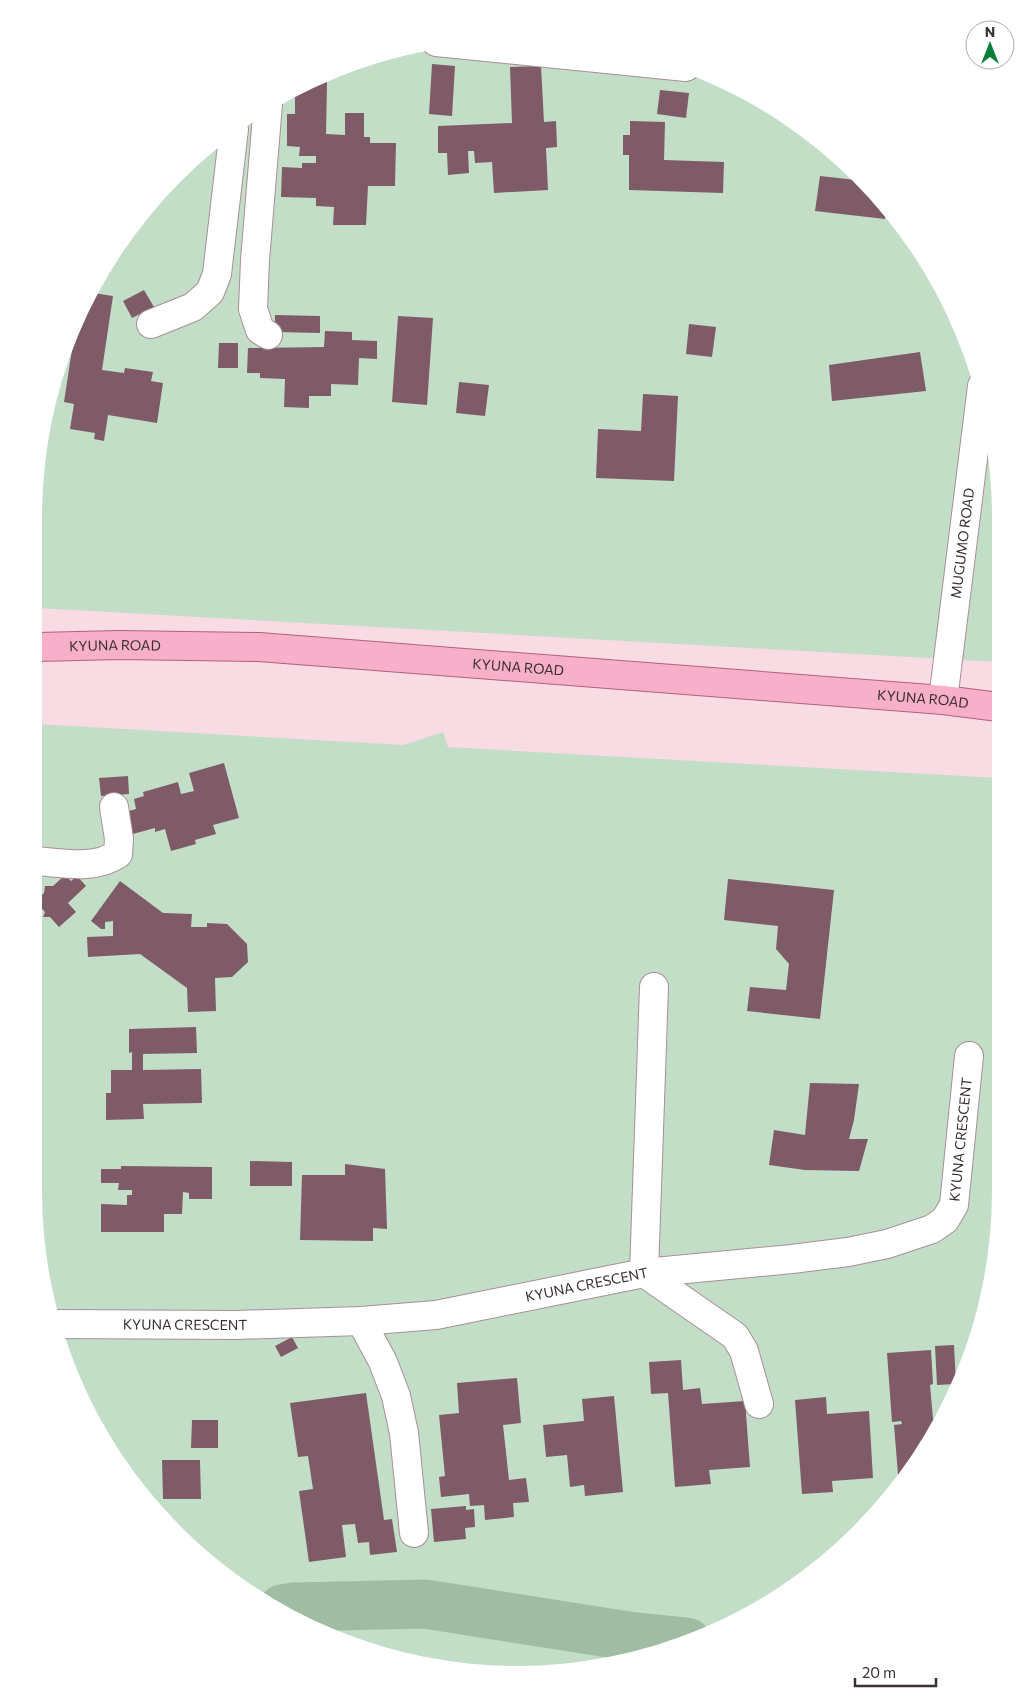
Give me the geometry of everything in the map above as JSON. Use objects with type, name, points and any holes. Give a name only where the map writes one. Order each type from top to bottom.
[{"type":"main road","name":"KYUNA ROAD","points":[[42,647],[119,645],[259,648],[943,700],[992,706]]},
{"type":"street","points":[[509,43],[651,62]]},
{"type":"street","points":[[267,114],[252,310],[260,330],[268,335]]},
{"type":"street","points":[[151,324],[193,307],[210,292],[217,274],[233,138]]},
{"type":"street","name":"MUGUMO ROAD","points":[[943,700],[979,409]]},
{"type":"street","points":[[42,861],[76,864],[98,863],[109,860],[118,854],[119,838],[114,806]]},
{"type":"street","points":[[654,987],[644,1272],[735,1336],[744,1351],[759,1404]]},
{"type":"street","name":"KYUNA CRESCENT","points":[[62,1324],[236,1325],[361,1321],[436,1315],[644,1272],[739,1265],[821,1256],[887,1244],[932,1229],[945,1220],[954,1205],[969,1056]]},
{"type":"street","points":[[361,1321],[383,1362],[396,1396],[404,1433],[414,1533]]},
{"type":"green space","points":[[518,42],[579,47],[610,52],[670,68],[728,91],[755,106],[807,141],[831,160],[875,204],[894,228],[929,280],[944,307],[967,365],[976,395],[988,456],[992,518],[992,662],[42,608],[42,518],[47,456],[52,425],[68,365],[91,307],[106,280],[141,228],[160,204],[204,160],[228,141],[280,106],[307,91],[365,68],[395,59],[425,52],[486,44]]},
{"type":"green space","points":[[42,724],[404,745],[443,732],[448,747],[992,778],[991,1222],[983,1283],[976,1313],[967,1343],[944,1401],[912,1454],[875,1504],[831,1548],[807,1567],[755,1602],[728,1617],[699,1629],[640,1649],[579,1661],[518,1666],[486,1664],[425,1656],[395,1649],[365,1640],[307,1617],[280,1602],[228,1567],[204,1548],[160,1504],[141,1480],[106,1428],[91,1401],[68,1343],[52,1283],[47,1252],[42,1190]]},
{"type":"building","points":[[432,64],[455,66],[452,116],[429,114]]},
{"type":"building","points":[[541,66],[544,122],[556,121],[557,147],[546,148],[548,190],[494,193],[492,162],[475,163],[474,151],[468,151],[469,173],[448,175],[447,153],[438,153],[438,126],[512,123],[510,67]]},
{"type":"building","points":[[327,83],[326,134],[345,135],[345,113],[364,113],[364,137],[370,137],[370,143],[396,143],[395,186],[368,186],[366,225],[333,225],[334,207],[316,206],[316,198],[281,197],[282,167],[302,168],[302,163],[316,163],[316,156],[299,156],[300,147],[287,146],[287,114],[295,114],[295,98]]},
{"type":"building","points":[[660,90],[689,93],[686,118],[657,114]]},
{"type":"building","points":[[630,121],[665,122],[664,160],[724,162],[723,193],[629,190],[629,155],[623,155],[623,135],[630,135]]},
{"type":"building","points":[[820,176],[850,179],[875,204],[885,219],[815,211]]},
{"type":"building","points":[[144,290],[154,307],[132,318],[123,301]]},
{"type":"building","points":[[98,294],[113,296],[102,370],[124,373],[125,368],[153,372],[151,381],[163,383],[157,423],[108,415],[104,441],[94,439],[95,433],[70,429],[74,404],[64,402],[71,358],[91,307]]},
{"type":"building","points":[[275,315],[320,316],[320,333],[275,332]]},
{"type":"building","points":[[398,316],[433,318],[427,405],[392,402]]},
{"type":"building","points":[[689,324],[716,327],[712,357],[686,354]]},
{"type":"building","points":[[325,331],[352,332],[352,340],[377,341],[377,359],[359,358],[358,385],[331,384],[331,396],[309,396],[309,408],[284,407],[285,379],[260,378],[260,373],[247,373],[248,348],[324,347]]},
{"type":"building","points":[[219,343],[238,343],[238,368],[218,368]]},
{"type":"building","points":[[920,352],[926,391],[832,401],[829,365]]},
{"type":"building","points":[[459,382],[489,385],[485,416],[456,413]]},
{"type":"building","points":[[643,394],[678,396],[674,481],[596,478],[598,429],[641,431]]},
{"type":"building","points":[[224,763],[239,818],[213,825],[216,834],[195,840],[196,844],[171,851],[165,829],[155,832],[155,828],[129,835],[122,813],[136,809],[134,799],[144,796],[143,792],[178,782],[181,794],[194,791],[189,773]]},
{"type":"building","points":[[128,776],[129,794],[101,796],[99,778]]},
{"type":"building","points":[[65,875],[71,881],[77,876],[86,886],[68,903],[76,912],[59,927],[50,917],[43,917],[45,912],[42,909],[42,895],[45,886],[53,886]]},
{"type":"building","points":[[728,879],[834,890],[820,1019],[747,1011],[750,987],[786,990],[789,964],[776,949],[778,926],[724,920]]},
{"type":"building","points":[[120,881],[163,913],[192,914],[191,927],[207,927],[207,923],[227,924],[247,944],[248,962],[232,977],[215,978],[216,1011],[188,1012],[187,988],[140,954],[88,957],[87,937],[113,936],[113,921],[105,922],[105,929],[101,929],[91,921]]},
{"type":"building","points":[[196,1027],[197,1053],[143,1054],[143,1070],[201,1069],[202,1103],[143,1104],[144,1119],[106,1120],[106,1093],[111,1093],[111,1070],[132,1070],[132,1052],[129,1053],[129,1029]]},
{"type":"building","points":[[810,1083],[859,1084],[854,1120],[849,1139],[868,1139],[859,1171],[805,1170],[769,1165],[774,1130],[805,1135]]},
{"type":"building","points":[[250,1161],[292,1162],[292,1186],[250,1186]]},
{"type":"building","points":[[345,1164],[385,1169],[387,1229],[373,1228],[373,1241],[300,1240],[302,1175],[345,1175]]},
{"type":"building","points":[[121,1166],[212,1167],[212,1199],[189,1199],[189,1193],[183,1192],[182,1214],[164,1214],[164,1232],[101,1232],[101,1204],[127,1205],[127,1195],[132,1195],[132,1190],[118,1190],[119,1183],[101,1183],[101,1169],[121,1169]]},
{"type":"building","points":[[292,1337],[298,1348],[281,1357],[275,1346]]},
{"type":"building","points":[[954,1345],[955,1373],[951,1384],[937,1385],[935,1346]]},
{"type":"building","points":[[931,1350],[933,1384],[930,1385],[934,1419],[898,1474],[894,1425],[902,1424],[901,1421],[892,1422],[887,1353]]},
{"type":"building","points":[[681,1360],[683,1390],[700,1388],[702,1404],[745,1401],[750,1467],[709,1470],[711,1484],[675,1487],[668,1393],[651,1394],[649,1362]]},
{"type":"building","points":[[517,1378],[521,1423],[503,1425],[509,1480],[526,1478],[529,1502],[513,1503],[514,1517],[485,1520],[484,1505],[470,1506],[469,1494],[441,1497],[439,1477],[445,1476],[439,1415],[459,1413],[457,1383]]},
{"type":"building","points":[[366,1393],[384,1520],[392,1519],[397,1552],[370,1555],[369,1542],[358,1543],[355,1524],[342,1525],[346,1557],[309,1562],[299,1491],[313,1489],[308,1456],[298,1457],[290,1403]]},
{"type":"building","points":[[614,1396],[623,1492],[585,1496],[584,1485],[570,1487],[567,1455],[546,1457],[543,1425],[584,1421],[582,1399]]},
{"type":"building","points":[[826,1397],[827,1414],[869,1411],[873,1478],[832,1481],[833,1492],[802,1494],[795,1400]]},
{"type":"building","points":[[192,1420],[218,1420],[218,1448],[191,1448]]},
{"type":"building","points":[[162,1460],[200,1460],[201,1499],[163,1499]]},
{"type":"building","points":[[466,1506],[466,1510],[474,1509],[475,1527],[465,1528],[466,1539],[434,1542],[431,1509]]},
{"type":"waterway","points":[[290,1608],[425,1604],[628,1636],[669,1640]]}]
